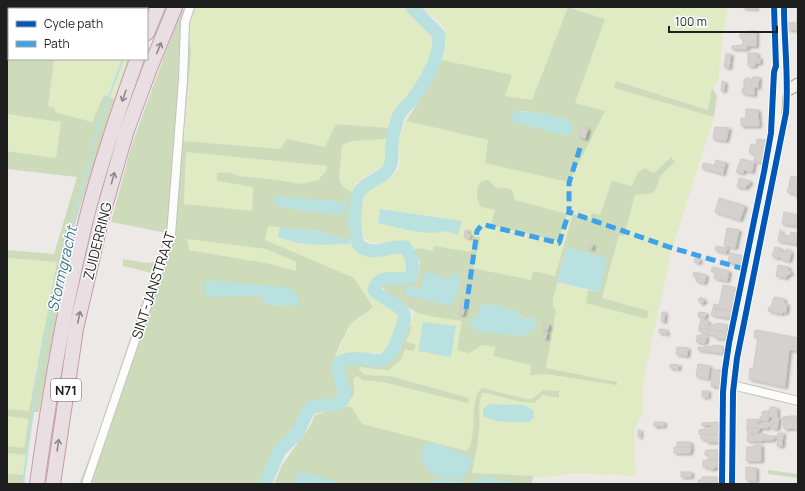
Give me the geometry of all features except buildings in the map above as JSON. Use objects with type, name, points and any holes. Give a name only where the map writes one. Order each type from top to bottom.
[{"type":"highway","points":[[148,32],[158,7]]},
{"type":"highway","name":"ZUIDERRING","points":[[53,484],[76,329],[102,217],[126,133],[175,7]]},
{"type":"highway","name":"ZUIDERRING","points":[[37,484],[45,426],[65,314],[80,243],[100,169],[137,60]]},
{"type":"main road","points":[[728,484],[728,384],[736,332],[769,173],[777,124],[782,114],[781,90],[784,71],[780,60],[779,7]]},
{"type":"main road","points":[[781,90],[794,88],[798,84]]},
{"type":"street","name":"SINT-JANSTRAAT","points":[[86,484],[171,236],[183,80],[185,22],[190,7]]},
{"type":"street","points":[[728,384],[798,401]]},
{"type":"green space","points":[[7,7],[137,7],[136,8]]},
{"type":"green space","points":[[7,7],[12,8],[8,8],[8,60],[54,60],[48,106],[55,108],[55,112],[92,122],[104,95],[114,99],[74,227],[39,412],[34,412],[27,455],[7,453],[7,446],[24,448],[29,419],[7,416],[7,409],[29,411],[57,262],[7,258],[7,250],[54,254],[77,177],[7,169],[7,151],[56,158],[61,122],[7,114]]},
{"type":"green space","points":[[182,7],[187,7],[193,10],[188,28],[191,53],[183,141],[280,149],[287,139],[325,147],[336,124],[389,128],[387,139],[352,141],[342,145],[339,179],[343,187],[352,192],[350,240],[321,232],[268,226],[265,240],[354,278],[373,307],[353,322],[337,351],[333,371],[336,384],[340,391],[339,397],[308,404],[304,407],[296,424],[275,449],[259,484],[79,484],[95,443],[152,273],[123,266],[123,259],[146,263],[156,262],[167,233],[111,222],[131,147]],"holes":[[[186,152],[327,166],[326,171],[318,180],[300,184],[238,176],[229,172],[217,173],[217,181],[253,187],[252,211],[184,204]],[[275,205],[345,214],[305,211]],[[187,239],[266,249],[296,262],[296,271],[271,264],[189,250]],[[263,296],[287,306],[264,303]]]},
{"type":"green space","points":[[194,7],[406,7],[431,35],[433,45],[420,80],[401,103],[389,128],[337,124],[325,147],[287,139],[280,149],[183,141],[189,85],[188,28]]},
{"type":"green space","points":[[421,7],[568,7],[532,100],[505,96],[511,75],[442,60],[446,42],[444,28]]},
{"type":"green space","points":[[568,7],[605,19],[575,103],[605,111],[569,182],[485,163],[488,140],[406,121],[427,89],[442,60],[512,75],[505,96],[532,100]],"holes":[[[515,111],[525,111],[564,118],[567,135],[539,128]]]},
{"type":"green space","points":[[571,7],[728,7],[722,42],[718,82],[712,88],[709,110],[616,81],[614,88],[714,117],[672,249],[642,387],[644,411],[634,431],[636,476],[572,473],[550,477],[536,477],[471,473],[479,431],[479,407],[482,393],[476,397],[474,432],[467,451],[362,424],[352,408],[348,406],[355,395],[356,391],[353,379],[357,376],[363,380],[383,382],[469,398],[390,376],[365,375],[359,370],[360,367],[389,370],[406,342],[412,328],[409,326],[413,318],[414,310],[420,313],[463,321],[457,350],[476,349],[481,345],[496,347],[494,356],[531,365],[530,375],[547,374],[617,382],[546,368],[556,311],[553,304],[553,297],[557,282],[588,290],[587,303],[649,311],[602,298],[619,235],[624,236],[635,194],[645,194],[658,185],[660,176],[675,162],[670,158],[654,173],[650,170],[632,186],[612,181],[601,215],[591,219],[573,214],[555,276],[534,271],[531,280],[473,268],[481,238],[471,252],[434,246],[433,251],[418,248],[414,250],[406,241],[381,243],[367,240],[363,236],[360,229],[360,218],[363,201],[368,192],[390,179],[398,170],[400,164],[400,140],[406,121],[488,140],[485,162],[604,111],[575,103],[605,19]],"holes":[[[380,209],[462,221],[458,235],[446,231],[412,231],[378,223]],[[488,389],[527,399],[532,399],[543,390],[559,391],[558,398],[542,395],[535,403],[521,402],[482,393]]]},
{"type":"green space","points":[[53,60],[129,60],[114,99],[103,95],[93,122],[55,112],[48,106]]},
{"type":"green space","points":[[616,81],[708,110],[712,88],[717,96],[714,117],[614,88]]},
{"type":"green space","points":[[7,114],[61,121],[56,158],[7,151]]},
{"type":"green space","points":[[387,139],[388,152],[386,162],[377,170],[356,183],[352,192],[343,187],[339,179],[342,145],[352,141]]},
{"type":"green space","points":[[186,152],[327,166],[326,171],[317,180],[300,184],[238,176],[229,172],[217,173],[217,181],[253,187],[252,211],[184,205]]},
{"type":"green space","points":[[671,157],[675,162],[660,176],[658,185],[653,193],[635,195],[624,236],[619,235],[602,298],[649,311],[647,319],[586,303],[588,290],[600,292],[567,247],[553,299],[553,307],[556,311],[546,368],[617,382],[617,385],[547,374],[530,375],[531,365],[493,356],[496,347],[481,345],[468,353],[457,350],[462,321],[419,313],[393,297],[384,289],[382,285],[391,282],[409,281],[418,277],[420,262],[414,250],[418,248],[433,251],[434,246],[471,252],[474,237],[481,237],[473,268],[531,280],[533,271],[555,276],[573,214],[591,219],[591,213],[600,215],[612,181],[632,186],[638,172],[645,168],[654,173]],"holes":[[[452,277],[452,306],[408,286],[420,289],[451,279]],[[486,304],[502,308],[528,319],[535,317],[525,336],[516,334],[471,319],[475,318]]]},
{"type":"green space","points":[[489,180],[498,188],[508,188],[512,190],[515,200],[567,214],[558,241],[491,225],[495,210],[481,207],[477,195],[479,183]]},
{"type":"green space","points":[[268,226],[280,227],[278,237],[323,245],[350,244],[364,255],[377,256],[389,253],[404,254],[408,270],[407,273],[389,272],[383,274],[370,283],[369,290],[371,296],[398,312],[396,328],[384,352],[346,354],[334,360],[351,324],[368,313],[373,307],[369,301],[265,240]]},
{"type":"green space","points":[[187,239],[266,249],[296,262],[296,271],[271,264],[189,250]]},
{"type":"green space","points":[[7,258],[57,262],[29,411],[7,409]]},
{"type":"green space","points":[[409,326],[412,327],[406,342],[416,345],[413,351],[405,349],[402,358],[389,370],[360,367],[359,370],[365,375],[390,376],[469,398],[468,403],[383,382],[363,380],[357,376],[353,379],[355,388],[354,395],[349,401],[343,375],[343,364],[347,362],[365,365],[379,365],[390,362],[400,351]]},
{"type":"green space","points":[[482,388],[527,399],[532,399],[543,390],[559,391],[559,398],[542,395],[535,403],[521,402],[482,393],[479,407],[478,436],[472,473],[533,476],[532,484],[274,484],[282,465],[310,426],[315,415],[348,406],[352,408],[362,424],[467,451],[471,444],[475,400]]},
{"type":"green space","points":[[7,416],[30,419],[24,449],[7,446]]},
{"type":"green space","points":[[7,453],[27,455],[25,475],[7,474]]},
{"type":"green space","points":[[768,470],[798,474],[798,478],[768,474]]},
{"type":"green space","points":[[7,474],[25,475],[24,484],[7,484]]},
{"type":"water","points":[[515,111],[543,114],[565,119],[571,123],[573,128],[572,132],[567,135],[553,133],[511,121]]},
{"type":"water","points":[[276,196],[345,202],[345,215],[305,211],[272,204]]},
{"type":"water","points":[[380,209],[462,221],[458,235],[446,231],[432,233],[412,231],[378,223]]},
{"type":"water","points":[[280,227],[321,232],[350,240],[350,244],[322,245],[298,243],[278,237]]},
{"type":"water","points":[[567,247],[607,258],[600,292],[557,282]]},
{"type":"water","points":[[426,272],[450,279],[452,273],[455,273],[458,276],[458,289],[452,306],[405,295],[407,286],[420,289]]},
{"type":"water","points":[[206,280],[284,287],[295,291],[298,297],[299,305],[287,306],[264,303],[262,296],[206,297]]},
{"type":"water","points":[[486,304],[517,311],[519,316],[528,319],[535,317],[535,328],[525,336],[477,331],[470,326],[471,319],[475,318],[481,306]]},
{"type":"water","points":[[423,322],[456,326],[451,357],[418,351]]},
{"type":"water","points":[[488,405],[524,405],[533,410],[534,417],[530,422],[512,422],[493,420],[483,416],[483,409]]},
{"type":"water","points":[[431,442],[468,455],[471,459],[470,465],[463,477],[460,479],[443,478],[431,472],[427,468],[422,460],[422,454],[426,444]]},
{"type":"water","points":[[300,472],[335,481],[335,484],[292,484]]},
{"type":"water","points":[[482,477],[518,484],[475,484],[476,479]]},
{"type":"water","points":[[436,479],[460,481],[464,484],[430,484],[430,482]]},
{"type":"waterway","points":[[265,484],[280,450],[296,435],[307,413],[312,407],[336,404],[343,400],[345,394],[338,370],[340,362],[351,359],[382,360],[388,356],[394,347],[404,322],[404,314],[400,308],[374,290],[376,284],[384,279],[410,278],[412,274],[412,262],[409,254],[405,247],[371,251],[360,246],[356,236],[355,210],[358,195],[363,187],[380,177],[388,170],[391,161],[396,122],[399,115],[411,101],[431,70],[437,52],[439,35],[412,7]]},
{"type":"waterway","name":"Stormgracht","points":[[23,484],[37,381],[60,267],[101,118],[123,60]]},
{"type":"marked path","points":[[580,148],[569,183],[569,212],[669,247],[747,270]]},
{"type":"marked path","points":[[466,309],[477,231],[481,226],[485,225],[559,243],[569,212]]},
{"type":"cycle path","points":[[722,484],[723,392],[725,370],[729,343],[771,133],[774,72],[776,66],[774,7]]},
{"type":"cycle path","points":[[732,484],[733,392],[737,358],[786,113],[787,86],[784,7]]}]
